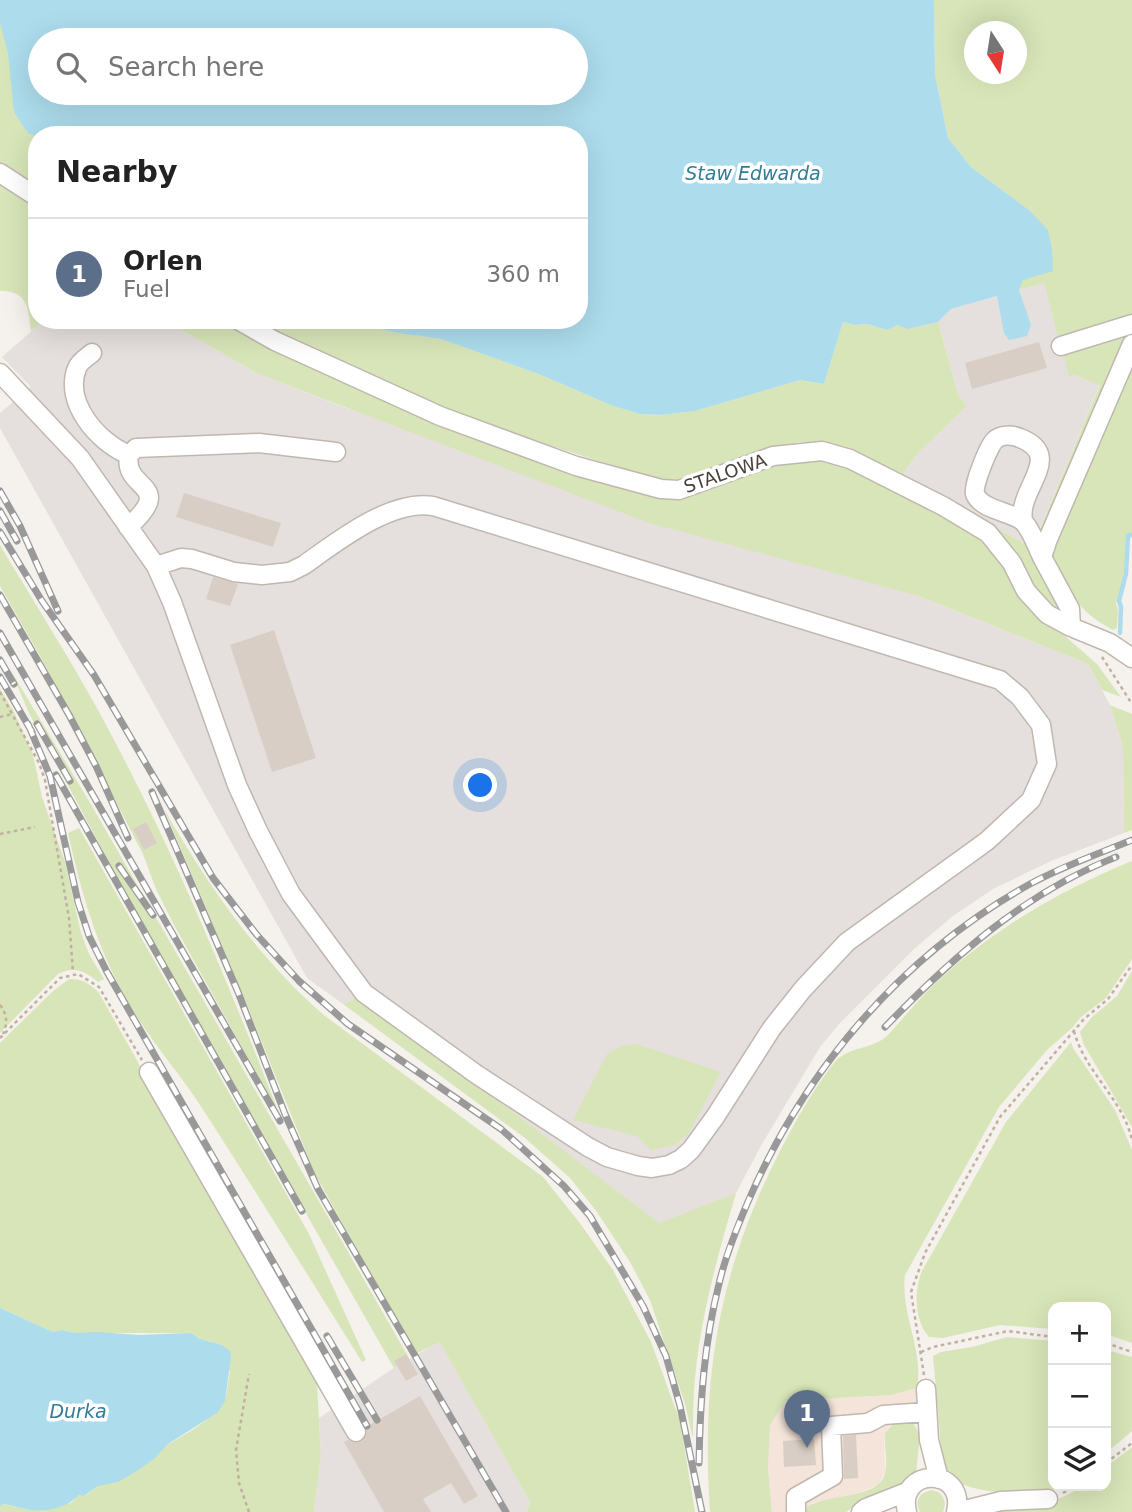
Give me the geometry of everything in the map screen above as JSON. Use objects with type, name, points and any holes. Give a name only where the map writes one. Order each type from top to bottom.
[{"type":"street","points":[[0,173],[28,191]]},
{"type":"street","points":[[1061,346],[1132,324]]},
{"type":"street","name":"STALOWA","points":[[254,329],[440,416],[576,466],[661,489],[679,491],[773,456],[822,451],[849,459],[943,506],[988,533],[1012,563],[1026,591],[1047,614],[1110,643],[1132,658]]},
{"type":"street","points":[[1042,557],[1132,344]]},
{"type":"street","points":[[92,353],[77,368],[74,381],[77,401],[83,415],[105,440],[129,455]]},
{"type":"street","points":[[0,373],[79,458],[156,566],[172,602],[237,785],[258,831],[291,894],[365,993],[476,1073],[607,1157],[653,1168],[681,1159],[691,1150],[772,1027],[803,989],[847,942],[1011,820],[1031,800],[1046,764],[1041,725],[1020,697],[1000,680],[433,506],[416,504],[385,513],[290,572],[245,575],[181,558],[156,566]]},
{"type":"street","points":[[1023,520],[981,502],[974,494],[974,485],[993,442],[1002,436],[1017,436],[1039,449],[1040,465],[1022,507],[1023,520],[1070,609],[1071,627]]},
{"type":"street","points":[[128,527],[142,514],[150,500],[147,491],[130,470],[129,455],[136,448],[259,443],[336,452]]},
{"type":"street","points":[[149,1072],[356,1432]]},
{"type":"street","points":[[926,1389],[931,1484]]},
{"type":"street","points":[[796,1512],[796,1497],[833,1476],[831,1426],[868,1423],[883,1415],[927,1412]]},
{"type":"street","points":[[907,1512],[905,1502],[931,1484]]},
{"type":"street","points":[[931,1484],[957,1500],[956,1512],[1001,1501],[1048,1499]]},
{"type":"street","points":[[864,1510],[931,1484],[1001,1501]]},
{"type":"street","points":[[864,1510],[893,1512]]},
{"type":"path","points":[[1100,655],[1132,704]]},
{"type":"path","points":[[0,692],[39,763],[48,794],[69,918],[73,973]]},
{"type":"path","points":[[0,717],[12,714]]},
{"type":"path","points":[[0,834],[35,827]]},
{"type":"path","points":[[926,1389],[911,1292],[925,1253],[1000,1117],[1084,1019],[1108,999],[1132,964]]},
{"type":"path","points":[[1,1037],[53,984],[73,973],[99,987],[149,1072]]},
{"type":"path","points":[[0,1005],[6,1015],[7,1025],[1,1037]]},
{"type":"path","points":[[1074,1031],[1085,1055],[1126,1118],[1132,1140]]},
{"type":"path","points":[[921,1352],[1008,1331],[1048,1336]]},
{"type":"path","points":[[1111,1345],[1132,1352]]},
{"type":"path","points":[[249,1374],[236,1450],[239,1483],[249,1512]]},
{"type":"path","points":[[1111,1459],[1132,1443]]},
{"type":"shaded area","points":[[1044,283],[1070,377],[1075,375],[1100,384],[1037,535],[1023,543],[903,474],[917,454],[967,406],[958,394],[938,322],[951,309]]},
{"type":"shaded area","points":[[34,329],[180,329],[258,374],[346,408],[919,596],[1088,664],[1110,705],[1123,747],[1124,833],[1051,861],[993,889],[953,916],[914,949],[840,1023],[820,1047],[736,1193],[659,1224],[360,996],[343,1004],[307,978],[0,428],[0,413],[31,387],[2,357]]},
{"type":"shaded area","points":[[440,1341],[530,1502],[527,1512],[314,1512],[321,1455],[319,1418]]},
{"type":"shaded area","points":[[917,1388],[934,1388],[888,1428],[884,1436],[885,1471],[879,1484],[851,1496],[813,1503],[803,1512],[772,1512],[768,1468],[770,1425],[785,1401],[891,1395]]},
{"type":"green space","points":[[934,0],[1132,0],[1132,318],[1059,341],[1044,283],[1019,290],[1023,279],[1029,210],[971,167],[948,138],[935,75]]},
{"type":"green space","points":[[0,23],[9,53],[14,100],[18,115],[28,129],[28,185],[0,168]]},
{"type":"green space","points":[[0,179],[28,196],[28,309],[17,294],[0,291]]},
{"type":"green space","points":[[843,322],[867,324],[887,330],[897,324],[913,328],[938,322],[958,394],[967,406],[917,454],[903,474],[846,448],[819,442],[799,442],[685,479],[655,479],[442,411],[315,353],[270,329],[381,329],[441,339],[541,375],[613,406],[640,414],[661,415],[695,411],[800,380],[824,384]]},
{"type":"green space","points":[[180,329],[244,329],[288,353],[660,492],[774,461],[822,456],[849,462],[985,535],[1042,616],[1097,664],[1121,697],[1102,690],[1088,664],[919,596],[649,523],[258,374]]},
{"type":"green space","points":[[1128,333],[1130,336],[1043,532],[1039,531],[1100,385],[1075,375],[1069,377],[1063,352]]},
{"type":"green space","points":[[1132,350],[1132,534],[1126,536],[1123,579],[1116,603],[1117,628],[1113,630],[1082,608],[1050,557]]},
{"type":"green space","points":[[903,474],[1023,543],[1028,541],[1064,614],[1052,611],[1015,563],[905,479]]},
{"type":"green space","points":[[0,545],[93,701],[154,819],[220,966],[280,1116],[174,925],[143,854],[40,656],[0,586]]},
{"type":"green space","points":[[11,671],[89,801],[409,1358],[394,1368],[159,955],[29,713]]},
{"type":"green space","points":[[0,689],[13,710],[33,755],[42,797],[65,862],[81,933],[89,954],[104,979],[98,982],[89,975],[74,970],[58,974],[0,1033]]},
{"type":"green space","points":[[1110,705],[1132,714],[1132,830],[1124,833],[1123,747]]},
{"type":"green space","points":[[164,809],[198,866],[236,920],[301,994],[325,1016],[543,1177],[579,1222],[613,1270],[651,1342],[680,1421],[695,1512],[527,1512],[530,1502],[440,1342],[415,1354],[315,1174]]},
{"type":"green space","points":[[79,828],[309,1234],[366,1360],[362,1362],[204,1111],[126,998],[104,953],[80,883],[68,833]]},
{"type":"green space","points":[[1132,861],[1132,959],[1106,998],[1081,1017],[1047,1050],[999,1107],[905,1275],[906,1304],[917,1359],[917,1388],[891,1395],[785,1401],[770,1425],[768,1468],[772,1512],[710,1512],[708,1417],[718,1327],[728,1284],[758,1197],[785,1141],[811,1096],[839,1058],[883,1039],[936,983],[986,941],[1033,910]]},
{"type":"green space","points":[[1132,971],[1132,1127],[1084,1045],[1080,1032],[1092,1017],[1117,996]]},
{"type":"green space","points":[[69,979],[86,982],[99,993],[321,1387],[317,1384],[321,1455],[314,1512],[0,1512],[0,1506],[3,1504],[31,1510],[71,1503],[79,1495],[85,1496],[216,1413],[226,1396],[230,1372],[222,1345],[200,1339],[191,1333],[53,1332],[0,1308],[0,1043]]},
{"type":"green space","points":[[360,996],[659,1223],[736,1193],[701,1331],[694,1386],[693,1438],[685,1404],[650,1300],[630,1262],[597,1212],[570,1178],[525,1138],[343,1004]]},
{"type":"green space","points":[[1071,1042],[1115,1110],[1132,1150],[1132,1343],[1111,1336],[1111,1302],[1048,1302],[1048,1329],[1000,1325],[943,1338],[929,1337],[920,1323],[917,1305],[922,1271],[1006,1122]]},
{"type":"green space","points":[[636,1044],[721,1072],[689,1133],[675,1145],[651,1150],[637,1136],[573,1120],[607,1054],[621,1046]]},
{"type":"green space","points":[[1007,1337],[1048,1341],[1048,1491],[1011,1494],[981,1490],[957,1482],[943,1469],[933,1356]]},
{"type":"green space","points":[[1111,1351],[1132,1357],[1132,1431],[1111,1449]]},
{"type":"green space","points":[[896,1421],[912,1421],[920,1435],[916,1473],[895,1491],[865,1499],[846,1512],[803,1512],[820,1501],[859,1493],[880,1482],[886,1468],[885,1433]]},
{"type":"green space","points":[[1132,1447],[1132,1512],[978,1512],[1046,1503],[1074,1491],[1111,1491],[1111,1463]]},
{"type":"green space","points":[[932,1490],[944,1498],[943,1512],[920,1512],[919,1497]]},
{"type":"water","name":"Staw Edwarda","points":[[0,0],[934,0],[935,75],[948,138],[971,167],[1029,210],[1048,230],[1053,271],[1023,280],[1019,290],[1031,325],[1027,336],[1009,340],[1004,333],[997,296],[951,309],[938,322],[908,329],[897,325],[887,330],[867,324],[843,322],[824,384],[800,380],[695,411],[661,415],[640,414],[441,339],[381,329],[588,329],[588,126],[28,126],[28,133],[14,112],[8,53],[0,23]]},
{"type":"water","name":"Durka","points":[[0,1308],[53,1332],[62,1330],[75,1333],[138,1335],[191,1333],[200,1339],[222,1345],[230,1351],[231,1357],[225,1401],[217,1413],[168,1444],[154,1459],[118,1482],[98,1486],[84,1496],[79,1495],[63,1506],[51,1509],[31,1510],[3,1504],[0,1506]]},
{"type":"building","points":[[1039,342],[1047,368],[972,389],[965,363]]},
{"type":"building","points":[[184,493],[281,523],[273,547],[176,517]]},
{"type":"building","points":[[213,577],[238,584],[230,606],[206,599]]},
{"type":"building","points":[[274,630],[316,758],[272,772],[230,645]]},
{"type":"building","points":[[146,822],[157,843],[144,850],[133,829]]},
{"type":"building","points":[[406,1354],[418,1374],[406,1381],[394,1361]]},
{"type":"building","points":[[420,1396],[478,1496],[464,1504],[451,1483],[423,1499],[431,1512],[384,1512],[344,1442],[362,1441],[367,1433],[366,1427]]},
{"type":"building","points":[[856,1435],[858,1478],[844,1479],[843,1436]]},
{"type":"building","points":[[814,1439],[816,1465],[784,1467],[783,1441]]},
{"type":"waterway","points":[[1120,633],[1119,601],[1126,574],[1128,536],[1132,535]]},
{"type":"railway","points":[[0,491],[20,526],[58,611]]},
{"type":"railway","points":[[0,511],[17,541]]},
{"type":"railway","points":[[0,532],[42,601],[94,675],[213,878],[257,935],[299,981],[348,1024],[501,1129],[564,1186],[590,1216],[643,1306],[666,1356],[680,1406],[702,1512]]},
{"type":"railway","points":[[0,595],[96,766],[128,838]]},
{"type":"railway","points":[[0,633],[280,1121]]},
{"type":"railway","points":[[0,660],[14,684]]},
{"type":"railway","points":[[0,677],[32,732]]},
{"type":"railway","points":[[28,724],[50,776],[78,902],[89,936],[107,972],[367,1426]]},
{"type":"railway","points":[[37,724],[70,781]]},
{"type":"railway","points":[[56,775],[302,1211]]},
{"type":"railway","points":[[152,792],[238,992],[285,1114],[318,1189],[506,1512]]},
{"type":"railway","points":[[699,1463],[706,1351],[721,1274],[747,1204],[797,1107],[862,1020],[899,981],[940,945],[983,913],[1030,884],[1132,840]]},
{"type":"railway","points":[[885,1027],[963,952],[1020,908],[1082,872],[1116,857]]},
{"type":"railway","points":[[119,866],[153,915]]},
{"type":"railway","points":[[327,1336],[377,1420]]},
{"type":"place","name":"Orlen","points":[[807,1448]]}]
